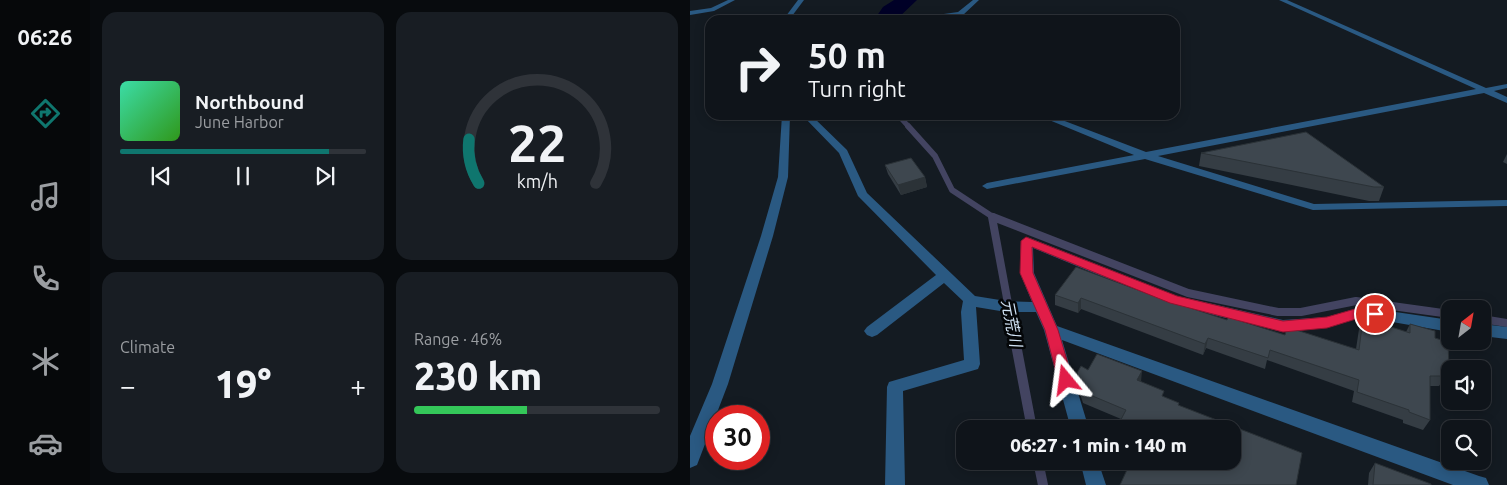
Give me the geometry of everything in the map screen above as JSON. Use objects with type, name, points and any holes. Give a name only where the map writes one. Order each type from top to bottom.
[{"type":"street","points":[[690,13],[712,10],[732,0]]},
{"type":"street","points":[[790,15],[801,0]]},
{"type":"street","points":[[961,15],[976,0]]},
{"type":"street","points":[[1282,0],[1507,100]]},
{"type":"street","points":[[987,186],[1507,86]]},
{"type":"street","points":[[690,459],[720,384],[767,236],[783,177],[786,120]]},
{"type":"street","points":[[811,120],[843,152],[862,194],[945,275],[976,301],[1024,308],[1041,307]]},
{"type":"street","points":[[1054,120],[1144,156],[1313,207],[1507,203]]},
{"type":"street","points":[[1077,420],[1052,330],[1026,273],[1026,241],[1174,300],[1283,326],[1327,322],[1355,314],[1441,325]]},
{"type":"street","points":[[872,331],[945,275]]},
{"type":"street","points":[[895,485],[895,387],[972,364],[968,312],[976,301]]},
{"type":"street","points":[[1052,330],[1479,485]]},
{"type":"street","points":[[1491,331],[1507,333]]},
{"type":"street","points":[[1092,470],[1096,485]]},
{"type":"building","points":[[1306,132],[1384,187],[1374,187],[1201,153]]},
{"type":"building","points":[[911,158],[925,177],[898,185],[885,165]]},
{"type":"building","points":[[1076,267],[1154,296],[1227,320],[1228,317],[1285,335],[1287,327],[1359,350],[1363,318],[1410,333],[1410,324],[1435,331],[1435,338],[1441,340],[1441,350],[1448,350],[1449,360],[1441,360],[1441,376],[1430,376],[1430,420],[1409,412],[1409,410],[1357,392],[1359,380],[1270,350],[1268,358],[1208,338],[1205,344],[1081,298],[1078,303],[1055,295]]},
{"type":"building","points":[[1097,354],[1142,371],[1137,380],[1164,391],[1162,396],[1179,403],[1178,405],[1217,420],[1121,420],[1126,410],[1083,392],[1077,373],[1081,366],[1088,370]]},
{"type":"building","points":[[1241,429],[1302,453],[1296,485],[1120,485],[1127,470],[1241,470]]},
{"type":"building","points":[[1375,463],[1431,484],[1431,485],[1373,485]]},
{"type":"waterway","name":"元荒川","points":[[889,15],[907,0]]},
{"type":"waterway","name":"元荒川","points":[[903,120],[909,127]]},
{"type":"waterway","name":"元荒川","points":[[908,126],[935,156],[952,190],[996,219]]},
{"type":"waterway","name":"元荒川","points":[[992,217],[1014,336]]},
{"type":"waterway","name":"元荒川","points":[[993,217],[1188,293],[1278,312],[1301,312],[1356,301],[1441,313]]},
{"type":"waterway","name":"元荒川","points":[[1491,320],[1507,323]]},
{"type":"waterway","name":"元荒川","points":[[1014,334],[1030,420]]},
{"type":"waterway","name":"元荒川","points":[[1040,470],[1043,485]]},
{"type":"route","points":[[1066,380],[1052,330],[1026,273],[1026,241],[1174,300],[1283,326],[1327,322],[1355,314],[1375,314]]}]
